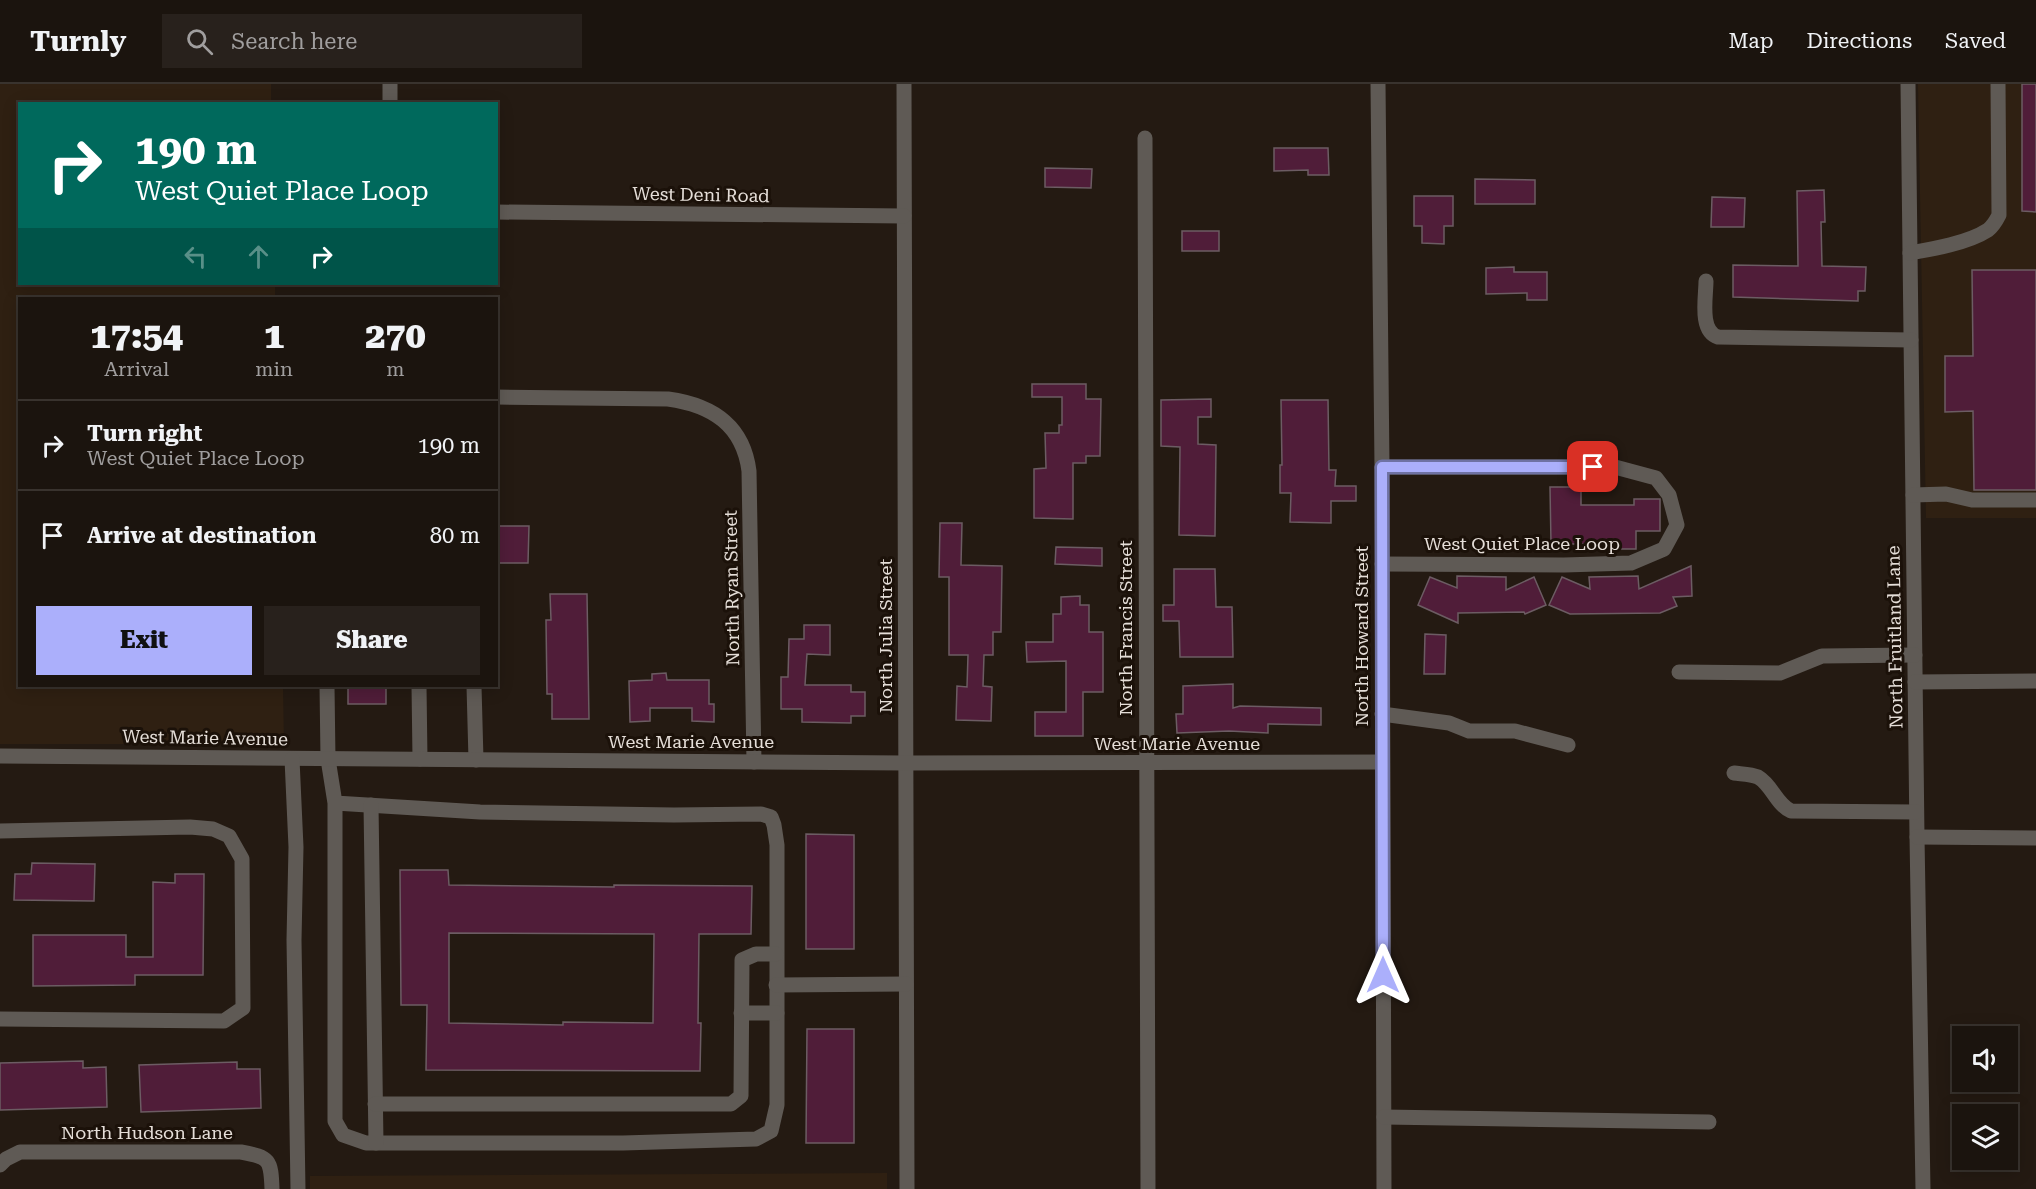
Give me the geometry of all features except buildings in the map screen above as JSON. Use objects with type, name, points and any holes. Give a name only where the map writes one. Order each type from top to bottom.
[{"type":"street","points":[[390,84],[390,102]]},
{"type":"street","name":"North Julia Street","points":[[903,84],[907,1189]]},
{"type":"street","name":"North Howard Street","points":[[1378,84],[1382,467],[1384,1189]]},
{"type":"street","name":"North Fruitland Lane","points":[[1908,84],[1923,1189]]},
{"type":"street","points":[[1910,253],[1930,250],[1988,230],[2000,215],[1998,84]]},
{"type":"street","name":"North Francis Street","points":[[1145,138],[1148,1189]]},
{"type":"street","name":"West Deni Road","points":[[498,212],[904,216]]},
{"type":"street","points":[[1706,281],[1706,322],[1709,332],[1718,337],[1911,340]]},
{"type":"street","name":"North Ryan Street","points":[[498,397],[668,399],[689,402],[717,414],[736,434],[743,446],[749,471],[754,762]]},
{"type":"street","name":"West Quiet Place Loop","points":[[1382,467],[1615,467],[1656,478],[1669,495],[1677,525],[1664,549],[1631,563],[1382,564]]},
{"type":"street","points":[[1913,495],[1946,494],[1972,500],[2036,500]]},
{"type":"street","points":[[1679,672],[1780,673],[1822,656],[1915,655]]},
{"type":"street","points":[[1915,682],[2036,681]]},
{"type":"street","points":[[327,687],[328,759],[335,803],[335,1121],[343,1135],[366,1143],[623,1143],[756,1139],[771,1131],[777,1105],[777,845],[771,817],[761,814],[480,812],[335,803]]},
{"type":"street","points":[[418,687],[420,759]]},
{"type":"street","points":[[474,687],[476,760]]},
{"type":"street","points":[[1382,714],[1449,723],[1469,731],[1515,731],[1568,745]]},
{"type":"street","name":"West Marie Avenue","points":[[0,756],[905,763],[1382,762]]},
{"type":"street","points":[[292,759],[296,847],[294,940],[298,1189]]},
{"type":"street","points":[[1734,773],[1757,777],[1763,781],[1780,803],[1791,811],[1917,812]]},
{"type":"street","points":[[371,805],[376,1143]]},
{"type":"street","points":[[0,831],[190,826],[213,829],[229,836],[242,859],[243,1008],[224,1021],[0,1019]]},
{"type":"street","points":[[1917,837],[2036,838]]},
{"type":"street","points":[[375,1104],[731,1104],[741,1096],[742,960],[756,954],[776,954]]},
{"type":"street","points":[[776,985],[906,984]]},
{"type":"street","points":[[741,1013],[777,1013]]},
{"type":"street","points":[[1384,1117],[1709,1122]]},
{"type":"street","name":"North Hudson Lane","points":[[0,1165],[20,1152],[241,1152],[266,1160],[271,1169],[272,1189]]},
{"type":"shaded area","points":[[0,84],[271,84],[271,102],[18,102],[18,285],[275,285],[275,297],[18,297],[18,687],[283,687],[284,744],[0,744]]},
{"type":"shaded area","points":[[1918,84],[2036,84],[2036,518],[1926,518]]},
{"type":"shaded area","points":[[887,1173],[887,1189],[310,1189],[310,1176]]},
{"type":"route","points":[[1383,975],[1382,467],[1593,467]]}]
